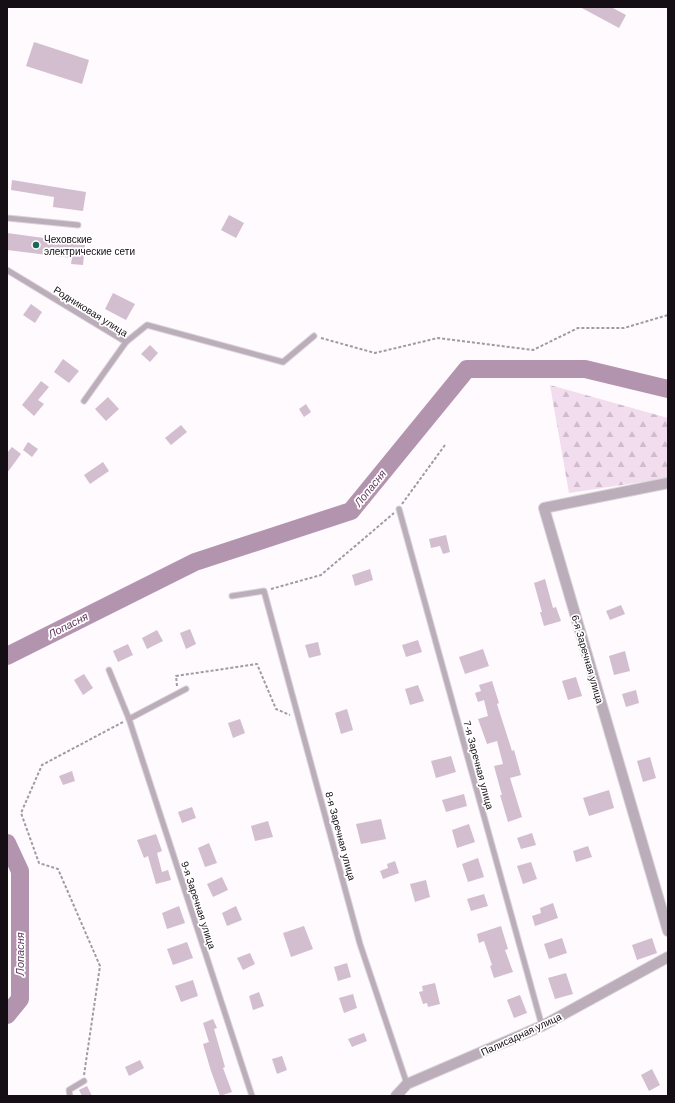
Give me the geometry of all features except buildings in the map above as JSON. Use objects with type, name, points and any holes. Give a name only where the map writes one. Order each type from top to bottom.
[{"type":"street","name":"6-я Заречная улица","points":[[668,483],[544,508],[668,931]]},
{"type":"street","name":"Палисадная улица","points":[[396,1096],[407,1084],[542,1026],[668,957]]},
{"type":"lane","points":[[7,218],[78,225]]},
{"type":"lane","name":"Родниковая улица","points":[[7,270],[126,342],[84,401]]},
{"type":"lane","points":[[126,342],[147,325],[283,362],[314,336]]},
{"type":"lane","name":"7-я Заречная улица","points":[[399,509],[542,1026]]},
{"type":"lane","points":[[232,596],[264,591]]},
{"type":"lane","name":"8-я Заречная улица","points":[[264,591],[360,944],[407,1084]]},
{"type":"lane","name":"9-я Заречная улица","points":[[109,670],[130,719],[252,1096]]},
{"type":"lane","points":[[130,719],[186,689]]},
{"type":"lane","points":[[70,1096],[69,1090],[84,1081]]},
{"type":"path","points":[[314,336],[375,353],[438,338],[533,350],[578,328],[624,328],[668,315]]},
{"type":"path","points":[[264,591],[320,575],[399,509],[444,445]]},
{"type":"path","points":[[178,693],[176,676],[257,664],[276,709],[300,720]]},
{"type":"path","points":[[84,1081],[100,966],[58,869],[39,863],[21,813],[42,765],[130,719]]},
{"type":"green space","points":[[550,385],[668,418],[668,478],[569,493]]},
{"type":"waterway","name":"Лопасня","points":[[7,656],[195,562],[351,511],[467,369],[585,369],[668,389]]},
{"type":"waterway","name":"Лопасня","points":[[7,843],[20,871],[20,999],[7,1015]]},
{"type":"place","name":"Чеховские электрические сети","points":[[36,245]]}]
